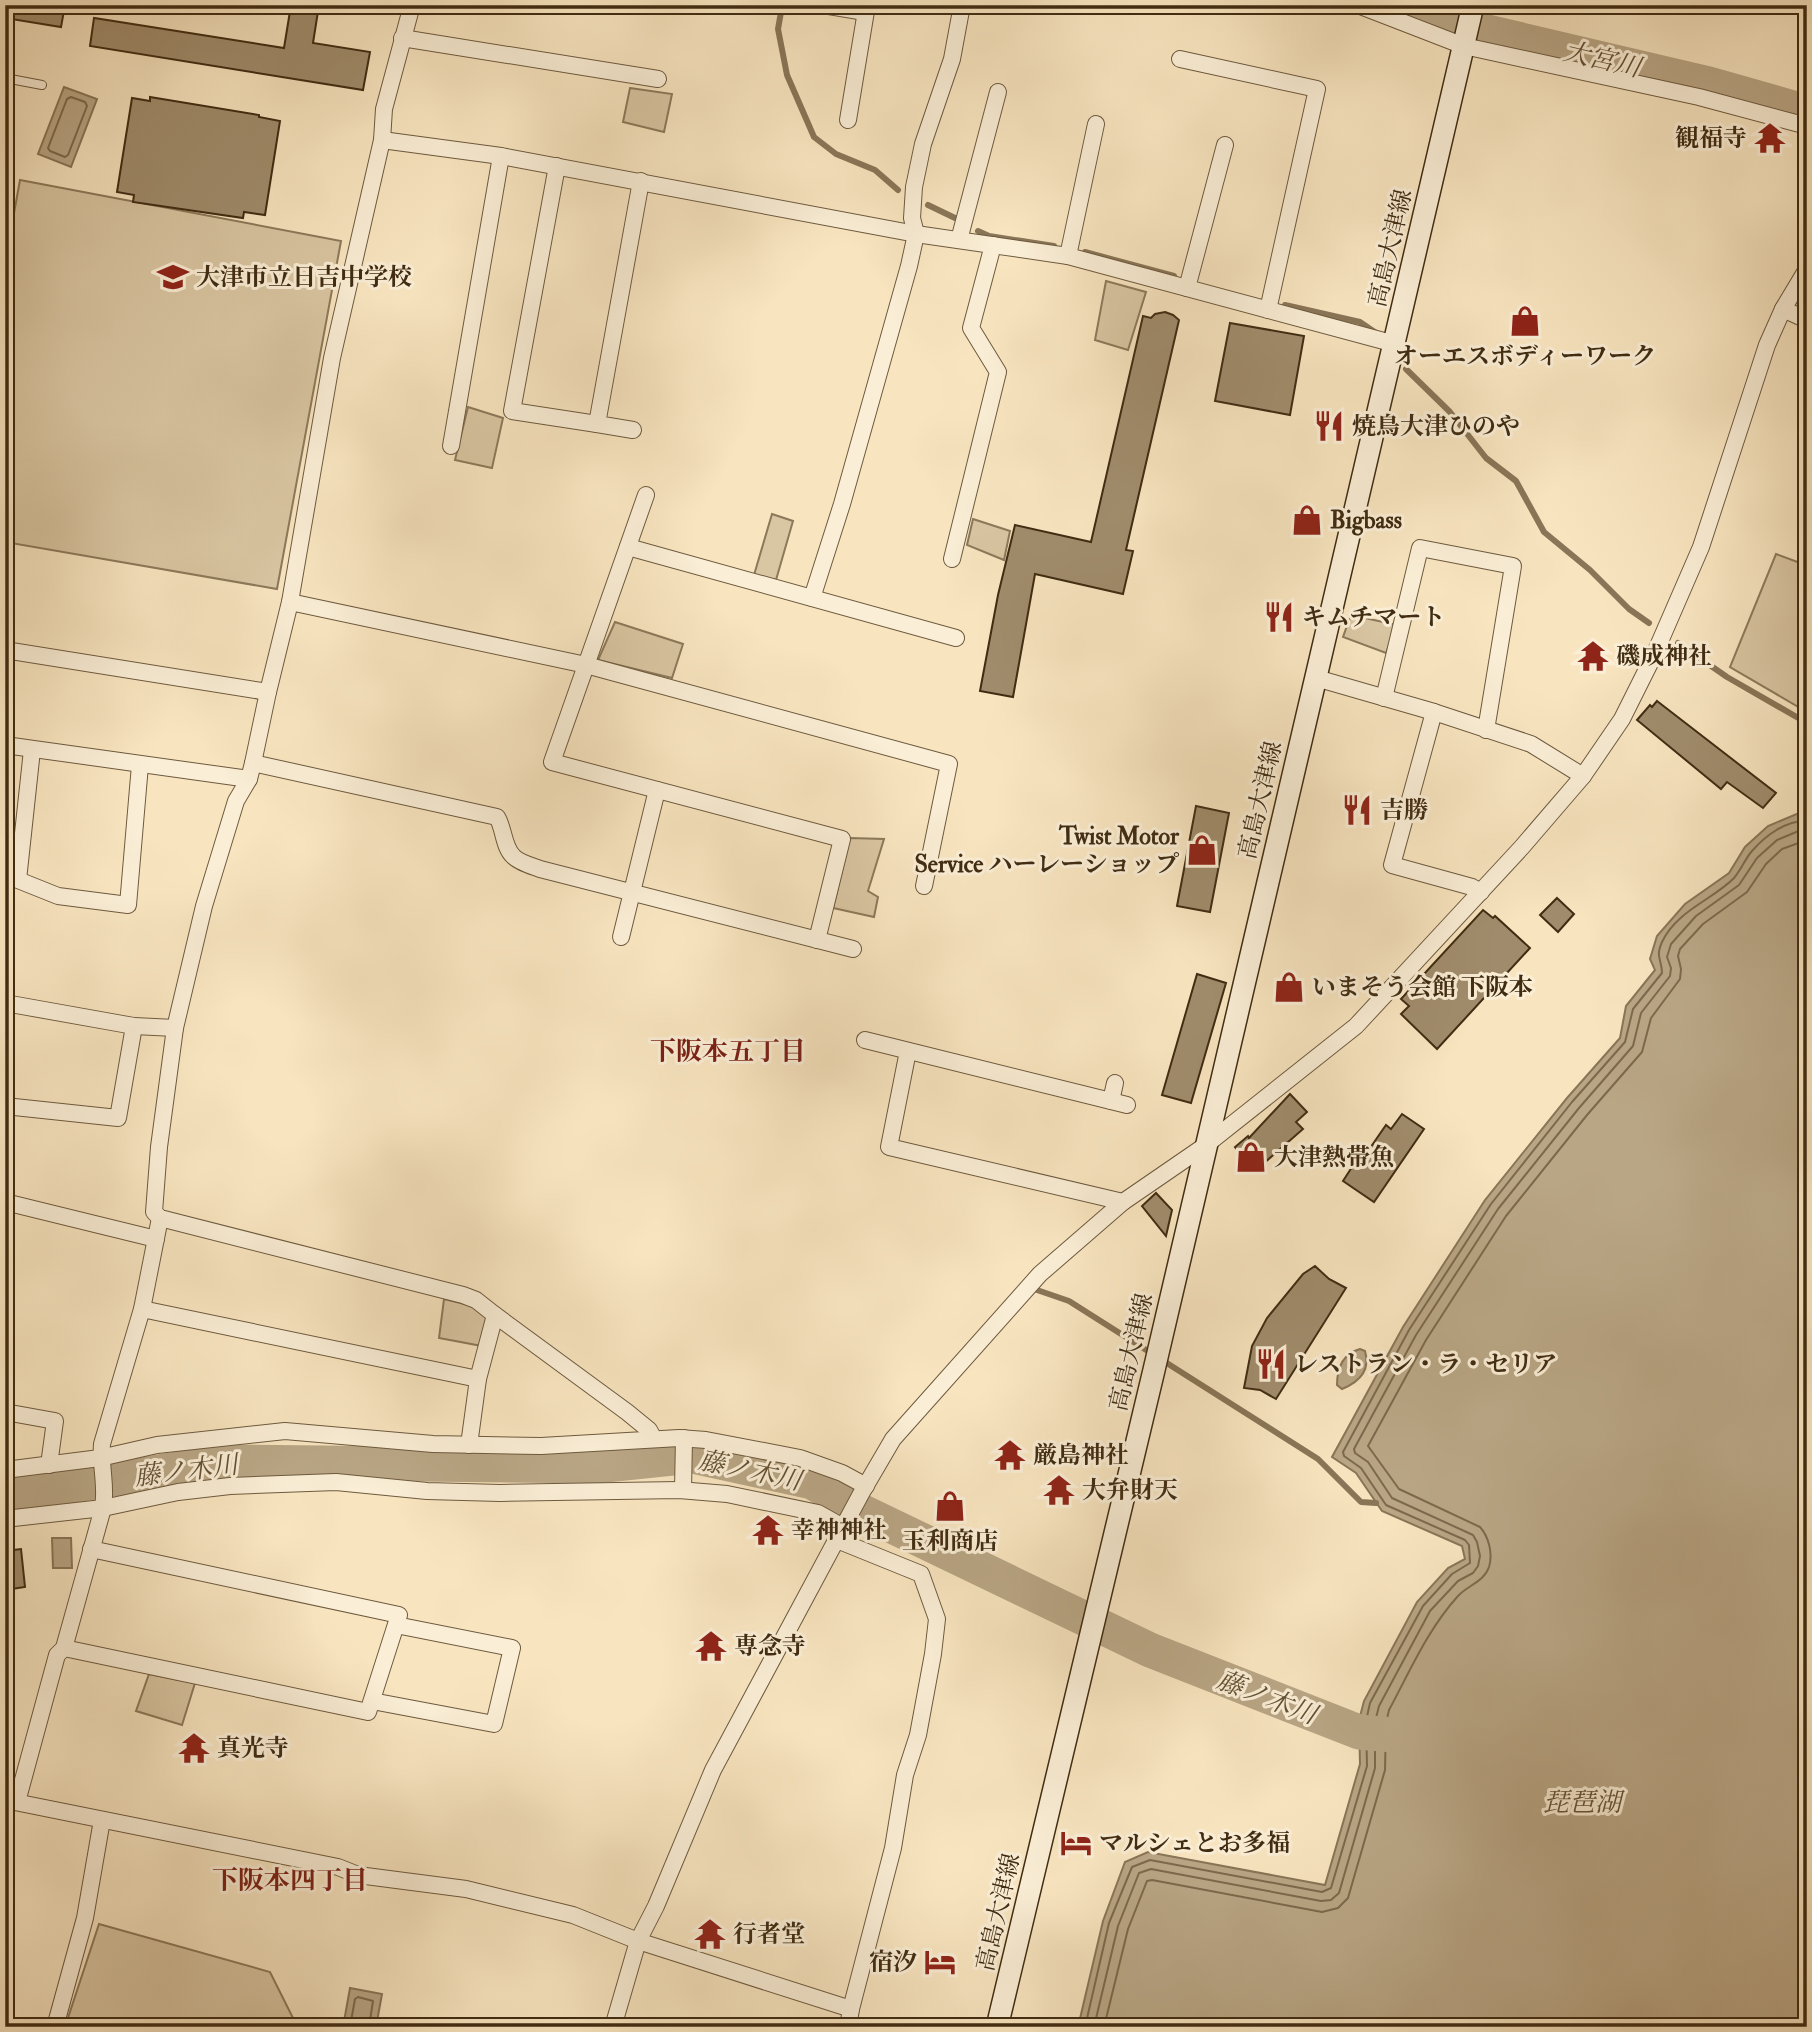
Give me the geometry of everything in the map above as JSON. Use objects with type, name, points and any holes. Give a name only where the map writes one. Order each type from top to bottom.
[{"type":"main road","name":"高島大津線","points":[[997,2027],[1154,1370],[1472,9]]},
{"type":"street","points":[[412,5],[384,109],[382,140],[332,358],[290,602],[253,763],[249,779],[236,801],[204,906],[176,1028],[159,1147],[154,1212],[160,1218],[477,1300],[627,1412],[649,1430],[654,1438]]},
{"type":"street","points":[[823,5],[866,9],[848,120]]},
{"type":"street","points":[[812,598],[846,491],[916,233],[912,218],[914,187],[923,144],[952,59],[962,5]]},
{"type":"street","points":[[1358,5],[1464,44],[1699,97],[1807,126]]},
{"type":"street","points":[[402,38],[658,79]]},
{"type":"street","points":[[1180,59],[1317,89],[1268,310]]},
{"type":"street","points":[[959,240],[998,92]]},
{"type":"street","points":[[1068,256],[1096,124]]},
{"type":"street","points":[[382,140],[501,156],[916,233],[1068,256],[1395,344]]},
{"type":"street","points":[[1187,288],[1224,145]]},
{"type":"street","points":[[451,446],[501,156]]},
{"type":"street","points":[[557,166],[512,411],[633,430]]},
{"type":"street","points":[[597,424],[641,181]]},
{"type":"street","points":[[952,559],[998,372],[971,328],[993,245]]},
{"type":"street","points":[[613,2027],[638,1941],[656,1906],[713,1769],[893,1439],[1040,1274],[1123,1202],[1206,1145],[1356,1026],[1522,847],[1583,776],[1622,719],[1655,653],[1695,558],[1767,345],[1783,309],[1807,269]]},
{"type":"street","points":[[1783,309],[1807,320]]},
{"type":"street","points":[[646,495],[552,762],[842,839],[817,940]]},
{"type":"street","points":[[628,547],[956,638]]},
{"type":"street","points":[[1384,698],[1420,548],[1513,566],[1486,730]]},
{"type":"street","points":[[290,602],[586,665],[948,764],[924,886]]},
{"type":"street","points":[[5,650],[268,692]]},
{"type":"street","points":[[1316,678],[1434,712],[1531,744],[1583,776]]},
{"type":"street","points":[[1434,712],[1392,865],[1472,887],[1481,892]]},
{"type":"street","points":[[5,745],[249,779]]},
{"type":"street","points":[[32,750],[18,880],[58,896],[128,905],[140,765]]},
{"type":"street","points":[[253,763],[497,817],[503,826],[507,845],[513,856],[540,869],[853,949]]},
{"type":"street","points":[[621,937],[657,790]]},
{"type":"street","points":[[5,1003],[134,1026],[176,1028]]},
{"type":"street","points":[[5,1107],[118,1118],[134,1026]]},
{"type":"street","points":[[865,1040],[1119,1103],[1115,1083]]},
{"type":"street","points":[[908,1051],[889,1147],[1123,1202]]},
{"type":"street","points":[[5,1202],[156,1239]]},
{"type":"street","points":[[160,1218],[142,1308],[102,1444],[100,1461],[104,1502],[64,1648],[57,1656],[11,1801],[338,1867],[358,1875],[466,1889],[572,1915],[638,1941],[851,2009]]},
{"type":"street","points":[[142,1308],[478,1379]]},
{"type":"street","points":[[469,1445],[478,1379],[495,1315]]},
{"type":"street","points":[[5,1412],[55,1420],[49,1465]]},
{"type":"street","points":[[5,1470],[100,1461],[157,1445],[285,1431],[469,1445],[541,1447],[684,1438],[800,1458],[842,1473],[864,1489]]},
{"type":"street","points":[[683,1490],[684,1438]]},
{"type":"street","points":[[5,1519],[104,1502],[230,1486],[336,1482],[427,1491],[500,1493],[683,1490],[780,1503],[818,1513],[921,1574],[937,1619],[918,1735],[905,1775],[892,1848],[848,2027]]},
{"type":"street","points":[[64,1648],[368,1712],[399,1615],[91,1549]]},
{"type":"street","points":[[372,1700],[494,1724],[512,1648],[396,1625]]},
{"type":"street","points":[[55,2027],[85,1918],[102,1820]]},
{"type":"street","points":[[5,2025],[18,2027]]},
{"type":"lane","points":[[5,78],[42,85]]},
{"type":"shaded area","points":[[630,88],[672,94],[664,132],[623,122]]},
{"type":"shaded area","points":[[20,180],[341,241],[277,589],[5,542],[5,263]]},
{"type":"shaded area","points":[[1106,281],[1146,292],[1128,350],[1095,340]]},
{"type":"shaded area","points":[[468,407],[503,418],[492,468],[455,460]]},
{"type":"shaded area","points":[[772,514],[793,521],[776,580],[754,575]]},
{"type":"shaded area","points":[[973,519],[1010,531],[1004,560],[967,545]]},
{"type":"shaded area","points":[[1776,554],[1803,564],[1807,561],[1807,712],[1730,667]]},
{"type":"shaded area","points":[[1351,615],[1397,625],[1386,653],[1343,637]]},
{"type":"shaded area","points":[[615,622],[683,644],[672,678],[598,660]]},
{"type":"shaded area","points":[[850,838],[884,839],[868,891],[878,897],[874,917],[833,908]]},
{"type":"shaded area","points":[[444,1299],[473,1306],[491,1317],[482,1346],[439,1338]]},
{"type":"shaded area","points":[[149,1674],[195,1683],[182,1725],[136,1711]]},
{"type":"shaded area","points":[[99,1924],[270,1972],[295,2022],[293,2027],[65,2027]]},
{"type":"water","points":[[64,87],[97,99],[71,167],[38,154]]},
{"type":"water","name":"琵琶湖","points":[[1799,813],[1807,814],[1807,2027],[1078,2027],[1103,1921],[1125,1862],[1148,1852],[1325,1885],[1360,1764],[1359,1720],[1364,1701],[1417,1602],[1448,1568],[1465,1559],[1462,1546],[1382,1511],[1356,1473],[1332,1457],[1403,1327],[1485,1200],[1567,1098],[1620,1038],[1626,1006],[1655,970],[1650,959],[1657,936],[1685,904],[1729,873],[1745,847],[1768,826]]},
{"type":"water","points":[[1360,1349],[1365,1351],[1365,1370],[1354,1383],[1342,1389],[1337,1385],[1342,1362],[1349,1354]]},
{"type":"water","points":[[52,1538],[71,1538],[72,1568],[53,1568]]},
{"type":"water","points":[[350,1988],[382,1994],[376,2027],[343,2027]]},
{"type":"building","points":[[5,5],[65,5],[61,27],[5,18]]},
{"type":"building","points":[[291,5],[319,5],[313,43],[370,52],[363,90],[90,46],[94,18],[284,48]]},
{"type":"building","points":[[150,97],[280,121],[265,215],[244,212],[243,218],[133,202],[134,195],[117,192],[132,98],[150,101]]},
{"type":"building","points":[[1165,312],[1179,320],[1126,550],[1133,551],[1123,594],[1035,574],[1013,697],[980,691],[998,595],[1015,525],[1091,542],[1143,316],[1151,318],[1155,314]]},
{"type":"building","points":[[1230,323],[1304,336],[1290,415],[1215,401]]},
{"type":"building","points":[[1657,701],[1776,793],[1763,808],[1727,782],[1721,789],[1637,720]]},
{"type":"building","points":[[1196,806],[1229,813],[1210,912],[1177,906]]},
{"type":"building","points":[[1557,898],[1574,914],[1558,932],[1540,915]]},
{"type":"building","points":[[1483,910],[1493,918],[1495,916],[1530,948],[1437,1049],[1401,1014],[1409,1006],[1401,999]]},
{"type":"building","points":[[1197,974],[1226,983],[1191,1103],[1162,1095]]},
{"type":"building","points":[[1290,1094],[1307,1112],[1296,1122],[1303,1129],[1255,1171],[1235,1147],[1248,1136],[1249,1138]]},
{"type":"building","points":[[1402,1114],[1424,1129],[1374,1202],[1343,1181],[1363,1150],[1368,1151],[1386,1125],[1391,1129]]},
{"type":"building","points":[[1156,1193],[1172,1210],[1166,1236],[1142,1206]]},
{"type":"building","points":[[1315,1266],[1329,1279],[1346,1288],[1276,1399],[1260,1390],[1244,1388],[1252,1346],[1267,1318],[1303,1274]]},
{"type":"building","points":[[21,1549],[25,1587],[5,1590],[5,1551]]},
{"type":"waterway","name":"大宮川","points":[[1398,5],[1436,20],[1709,84],[1807,112]]},
{"type":"waterway","points":[[781,12],[778,29],[787,75],[814,137],[836,154],[875,170],[898,190]]},
{"type":"waterway","points":[[928,205],[955,218]]},
{"type":"waterway","points":[[978,231],[989,236],[1054,246]]},
{"type":"waterway","points":[[1085,252],[1174,276]]},
{"type":"waterway","points":[[1285,305],[1360,322],[1379,335]]},
{"type":"waterway","points":[[1406,369],[1450,412],[1486,458],[1516,481],[1544,532],[1590,570],[1629,609],[1649,623]]},
{"type":"waterway","points":[[1678,643],[1727,677],[1807,723]]},
{"type":"waterway","points":[[1037,1290],[1069,1301],[1318,1459],[1361,1502],[1376,1503]]},
{"type":"waterway","name":"藤ノ木川","points":[[5,1496],[222,1462],[596,1466],[692,1456],[812,1482],[863,1512],[1150,1650],[1359,1732],[1405,1736]]},
{"type":"place","name":"観福寺","points":[[1770,138]]},
{"type":"place","name":"大津市立日吉中学校","points":[[173,277]]},
{"type":"place","name":"オーエスボディーワーク","points":[[1525,321]]},
{"type":"place","name":"焼鳥大津ひのや","points":[[1329,426]]},
{"type":"place","name":"Bigbass","points":[[1307,520]]},
{"type":"place","name":"キムチマート","points":[[1279,617]]},
{"type":"place","name":"磯成神社","points":[[1593,656]]},
{"type":"place","name":"吉勝","points":[[1357,810]]},
{"type":"place","name":"Twist Motor Service ハーレーショップ","points":[[1202,850]]},
{"type":"place","name":"いまそう会館 下阪本","points":[[1289,987]]},
{"type":"place","name":"大津熱帯魚","points":[[1251,1157]]},
{"type":"place","name":"レストラン・ラ・セリア","points":[[1271,1364]]},
{"type":"place","name":"厳島神社","points":[[1010,1455]]},
{"type":"place","name":"大弁財天","points":[[1059,1490]]},
{"type":"place","name":"玉利商店","points":[[950,1506]]},
{"type":"place","name":"幸神神社","points":[[768,1530]]},
{"type":"place","name":"専念寺","points":[[711,1646]]},
{"type":"place","name":"真光寺","points":[[194,1748]]},
{"type":"place","name":"マルシェとお多福","points":[[1076,1843]]},
{"type":"place","name":"行者堂","points":[[710,1934]]},
{"type":"place","name":"宿汐","points":[[940,1962]]},
{"type":"district","name":"下阪本五丁目","points":[[728,1051]]},
{"type":"district","name":"下阪本四丁目","points":[[290,1880]]}]
